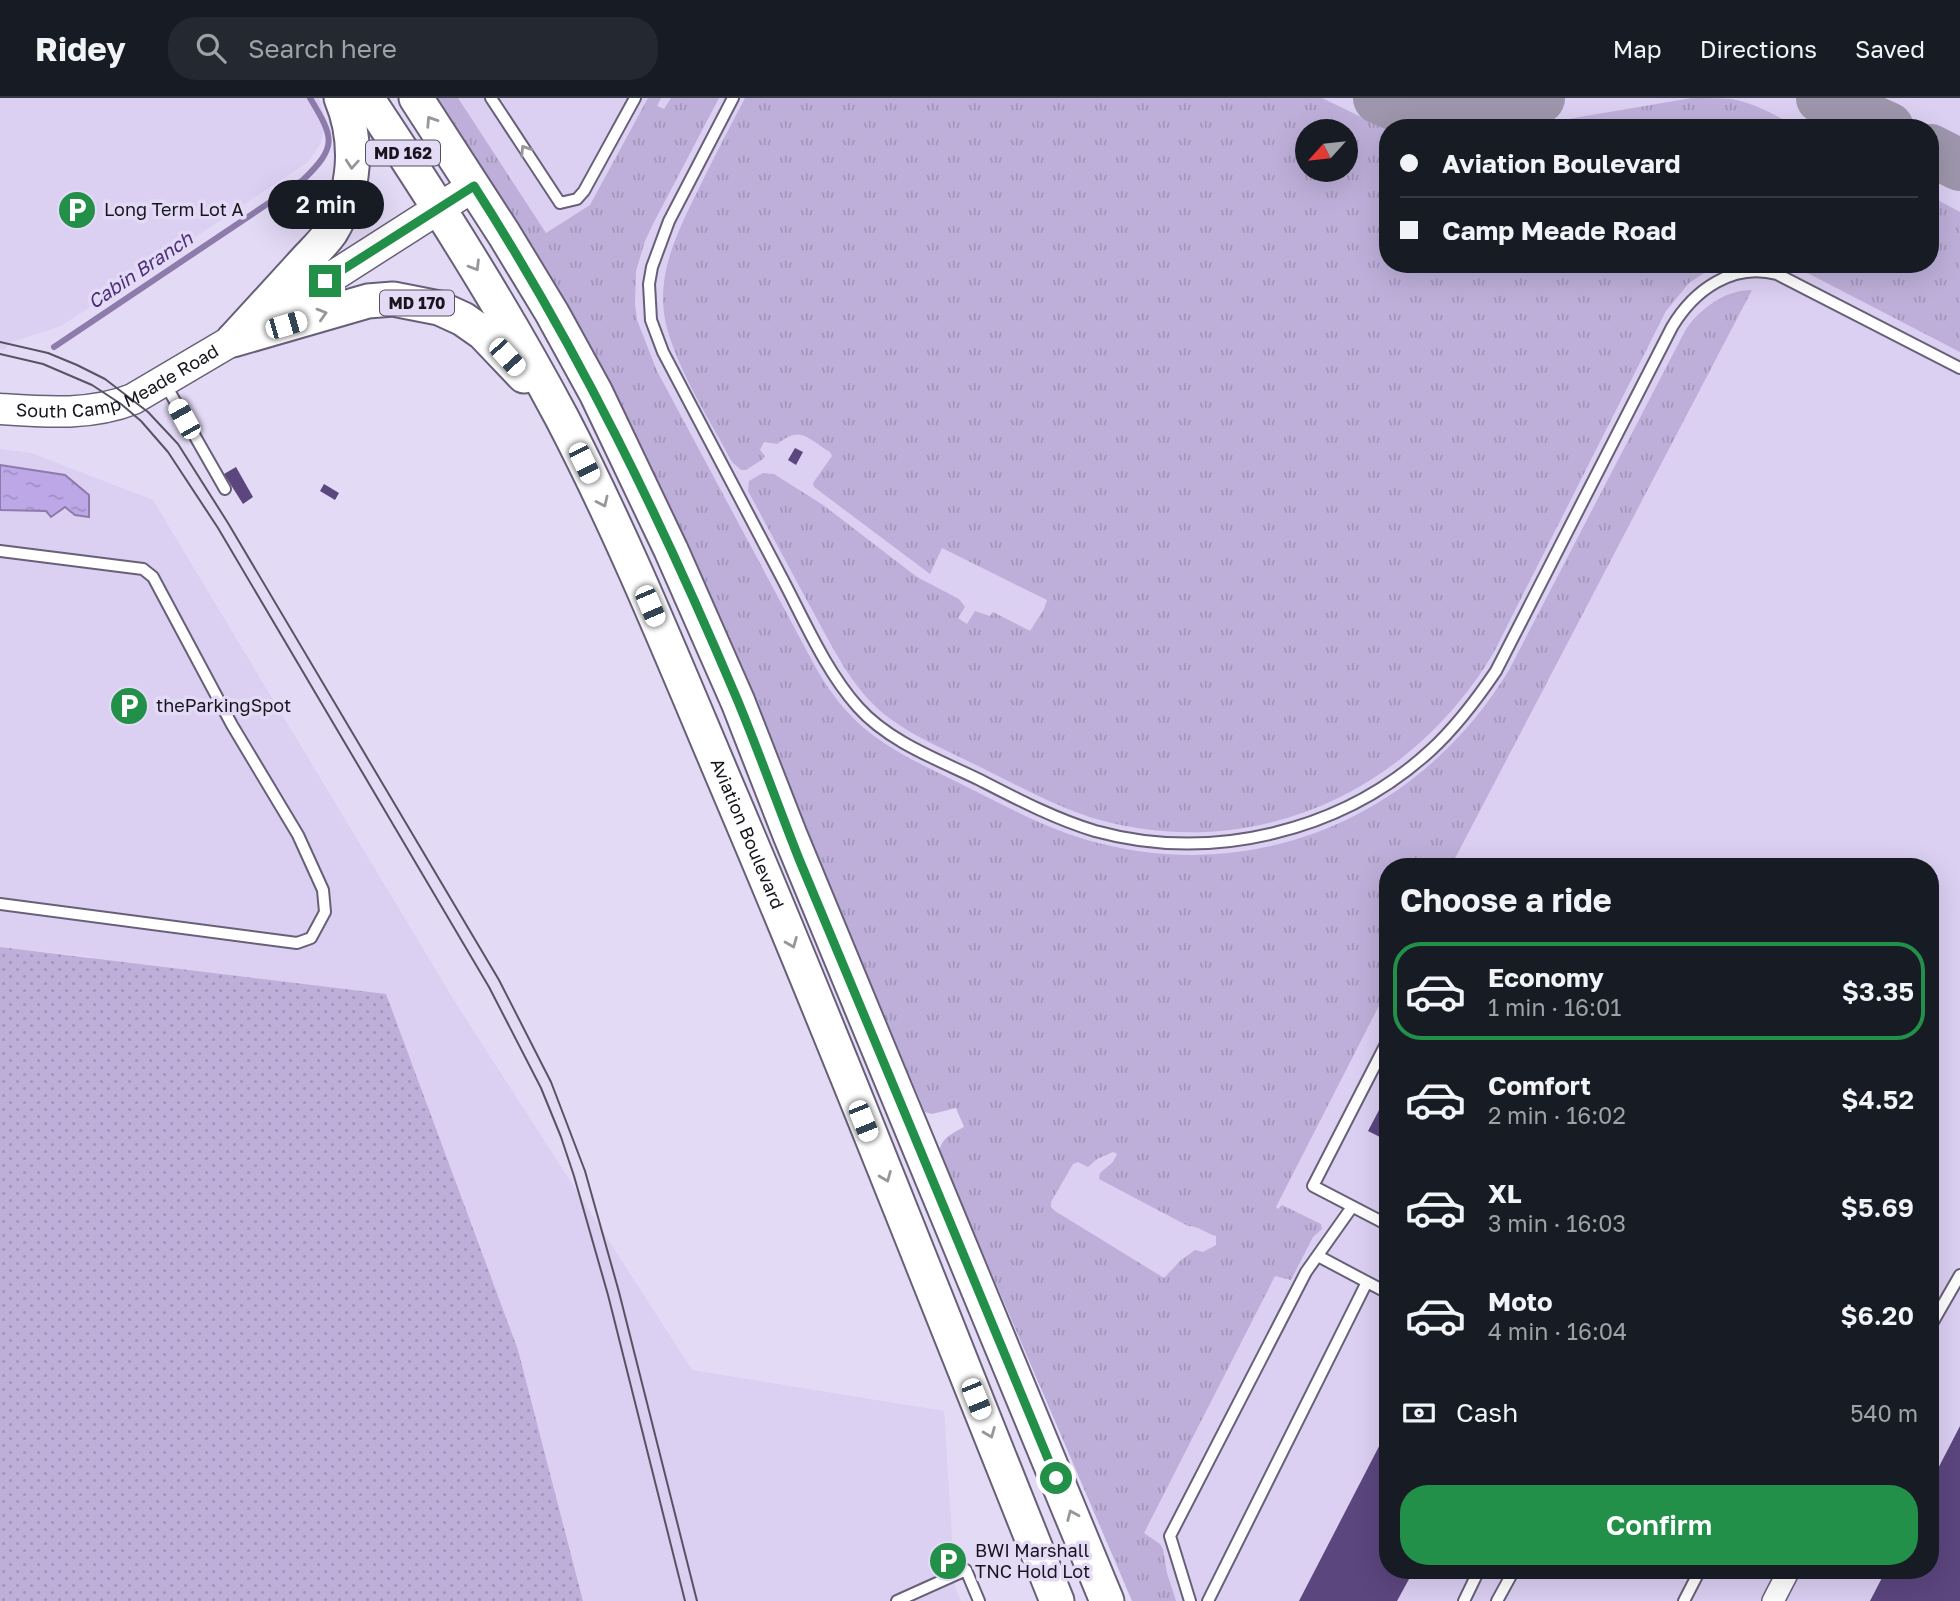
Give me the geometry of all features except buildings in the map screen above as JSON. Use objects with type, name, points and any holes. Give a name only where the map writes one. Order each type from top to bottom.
[{"type":"main road","points":[[233,341],[330,232],[343,207],[352,174],[354,145],[349,116],[341,98]]},
{"type":"main road","name":"Aviation Boulevard","points":[[367,98],[440,208],[497,301],[562,418],[627,555],[761,868],[1057,1601]]},
{"type":"main road","name":"MD 162","points":[[416,98],[474,186]]},
{"type":"main road","points":[[474,186],[552,313],[596,393],[676,560],[738,702],[790,835],[1107,1601]]},
{"type":"main road","name":"MD 170","points":[[233,341],[474,186]]},
{"type":"main road","name":"MD 170","points":[[233,341],[368,301],[393,299],[416,302],[439,308],[463,319],[483,334],[562,418]]},
{"type":"main road","name":"South Camp Meade Road","points":[[0,409],[51,413],[121,404],[164,383],[233,341]]},
{"type":"street","points":[[1773,1601],[1784,1579]]},
{"type":"lane","points":[[491,98],[560,203],[577,199],[584,191],[635,98]]},
{"type":"lane","points":[[733,98],[656,251],[649,284],[651,320],[663,352],[818,646],[839,682],[861,710],[902,741],[1063,820],[1114,835],[1148,841],[1221,842],[1307,824],[1339,811],[1386,785],[1429,752],[1466,712],[1496,671],[1672,327],[1687,305],[1710,285],[1744,273]]},
{"type":"lane","points":[[1770,273],[1777,274],[1960,368]]},
{"type":"lane","points":[[164,383],[225,489]]},
{"type":"lane","points":[[0,551],[144,569],[153,577],[232,725],[298,835],[323,890],[325,912],[311,937],[298,943],[0,904]]},
{"type":"lane","points":[[1379,1058],[1313,1186],[1379,1220]]},
{"type":"lane","points":[[1190,1601],[1170,1536],[1306,1272],[1352,1207]]},
{"type":"lane","points":[[1318,1256],[1379,1288]]},
{"type":"lane","points":[[1939,1311],[1960,1275]]},
{"type":"lane","points":[[1208,1601],[1367,1282]]},
{"type":"lane","points":[[897,1601],[966,1570],[979,1601]]},
{"type":"lane","points":[[1464,1601],[1475,1579]]},
{"type":"lane","points":[[1497,1601],[1509,1579]]},
{"type":"lane","points":[[1684,1601],[1695,1579]]},
{"type":"shaded area","name":"Long Term Lot A","points":[[0,98],[319,98],[326,122],[321,143],[308,162],[61,326],[9,343],[4,350],[0,349]]},
{"type":"shaded area","points":[[454,98],[1960,98],[1960,1601],[1172,1601],[944,1080],[549,247]]},
{"type":"shaded area","points":[[0,449],[31,453],[153,500],[455,1002],[692,1370],[944,1411],[955,1587],[961,1601],[583,1601],[518,1350],[91,957],[0,947]]},
{"type":"green space","points":[[429,98],[458,98],[546,233],[590,205],[648,98],[661,98],[657,106],[664,109],[671,98],[719,98],[645,241],[636,271],[637,320],[657,371],[816,668],[847,712],[864,728],[902,754],[1019,813],[1068,834],[1102,844],[1163,854],[1222,854],[1280,844],[1334,825],[1385,798],[1432,763],[1474,720],[1509,670],[1686,329],[1714,302],[1732,293],[1752,290],[1455,858],[1379,858],[1379,1006],[1276,1207],[1278,1209],[1282,1205],[1321,1224],[1322,1229],[1313,1237],[1291,1280],[1275,1276],[1144,1533],[1163,1549],[1176,1601],[1132,1601],[940,1153],[944,1140],[964,1127],[956,1108],[932,1114],[925,1112],[829,884],[751,688],[742,679]],"holes":[[[1113,1152],[1117,1154],[1113,1162],[1100,1173],[1099,1179],[1188,1226],[1216,1236],[1216,1245],[1203,1252],[1195,1250],[1164,1278],[1051,1207],[1051,1202],[1073,1164],[1078,1162],[1088,1167],[1097,1159]]]},
{"type":"green space","points":[[745,98],[1322,98],[1379,126],[1379,273],[1704,273],[1689,283],[1666,311],[1494,652],[1460,701],[1420,743],[1375,777],[1326,804],[1272,822],[1217,831],[1159,831],[1100,820],[1029,792],[899,725],[874,705],[855,683],[839,659],[748,491],[749,481],[763,473],[774,474],[823,505],[917,577],[959,599],[965,607],[958,618],[967,624],[975,611],[990,616],[993,612],[1030,631],[1047,600],[942,548],[930,574],[814,487],[813,483],[832,456],[809,438],[798,434],[777,444],[764,442],[760,450],[765,456],[746,470],[741,470],[732,462],[674,349],[664,312],[665,274],[684,219]]},
{"type":"green space","points":[[1692,98],[1740,101],[1782,119],[1568,119]]},
{"type":"green space","points":[[1939,201],[1960,212],[1960,352],[1807,273],[1939,273]]},
{"type":"green space","points":[[0,947],[386,994],[518,1350],[583,1601],[0,1601]]},
{"type":"water","points":[[0,465],[65,475],[89,495],[89,517],[75,515],[65,507],[51,517],[46,511],[0,510]]},
{"type":"waterway","name":"Cabin Branch","points":[[54,347],[303,180],[322,158],[329,141],[324,123],[310,98]]},
{"type":"taxiway","points":[[1379,98],[1420,113],[1435,114],[1465,112],[1539,98]]},
{"type":"taxiway","points":[[1822,98],[1868,119]]},
{"type":"taxiway","points":[[1939,154],[1960,165]]},
{"type":"tram line","points":[[0,342],[48,353],[105,379],[148,412],[178,444],[228,523],[499,980],[551,1082],[585,1171],[619,1292],[697,1601]]},
{"type":"tram line","points":[[0,354],[43,364],[92,385],[141,421],[168,452],[218,528],[489,987],[541,1088],[574,1176],[608,1295],[685,1601]]},
{"type":"place","name":"Long Term Lot A","points":[[77,210]]},
{"type":"place","name":"theParkingSpot","points":[[129,706]]},
{"type":"place","name":"BWI Marshall TNC Hold Lot","points":[[948,1561]]},
{"type":"route","points":[[325,281],[474,186],[505,234],[596,393],[679,567],[738,702],[790,835],[1056,1478]]}]
